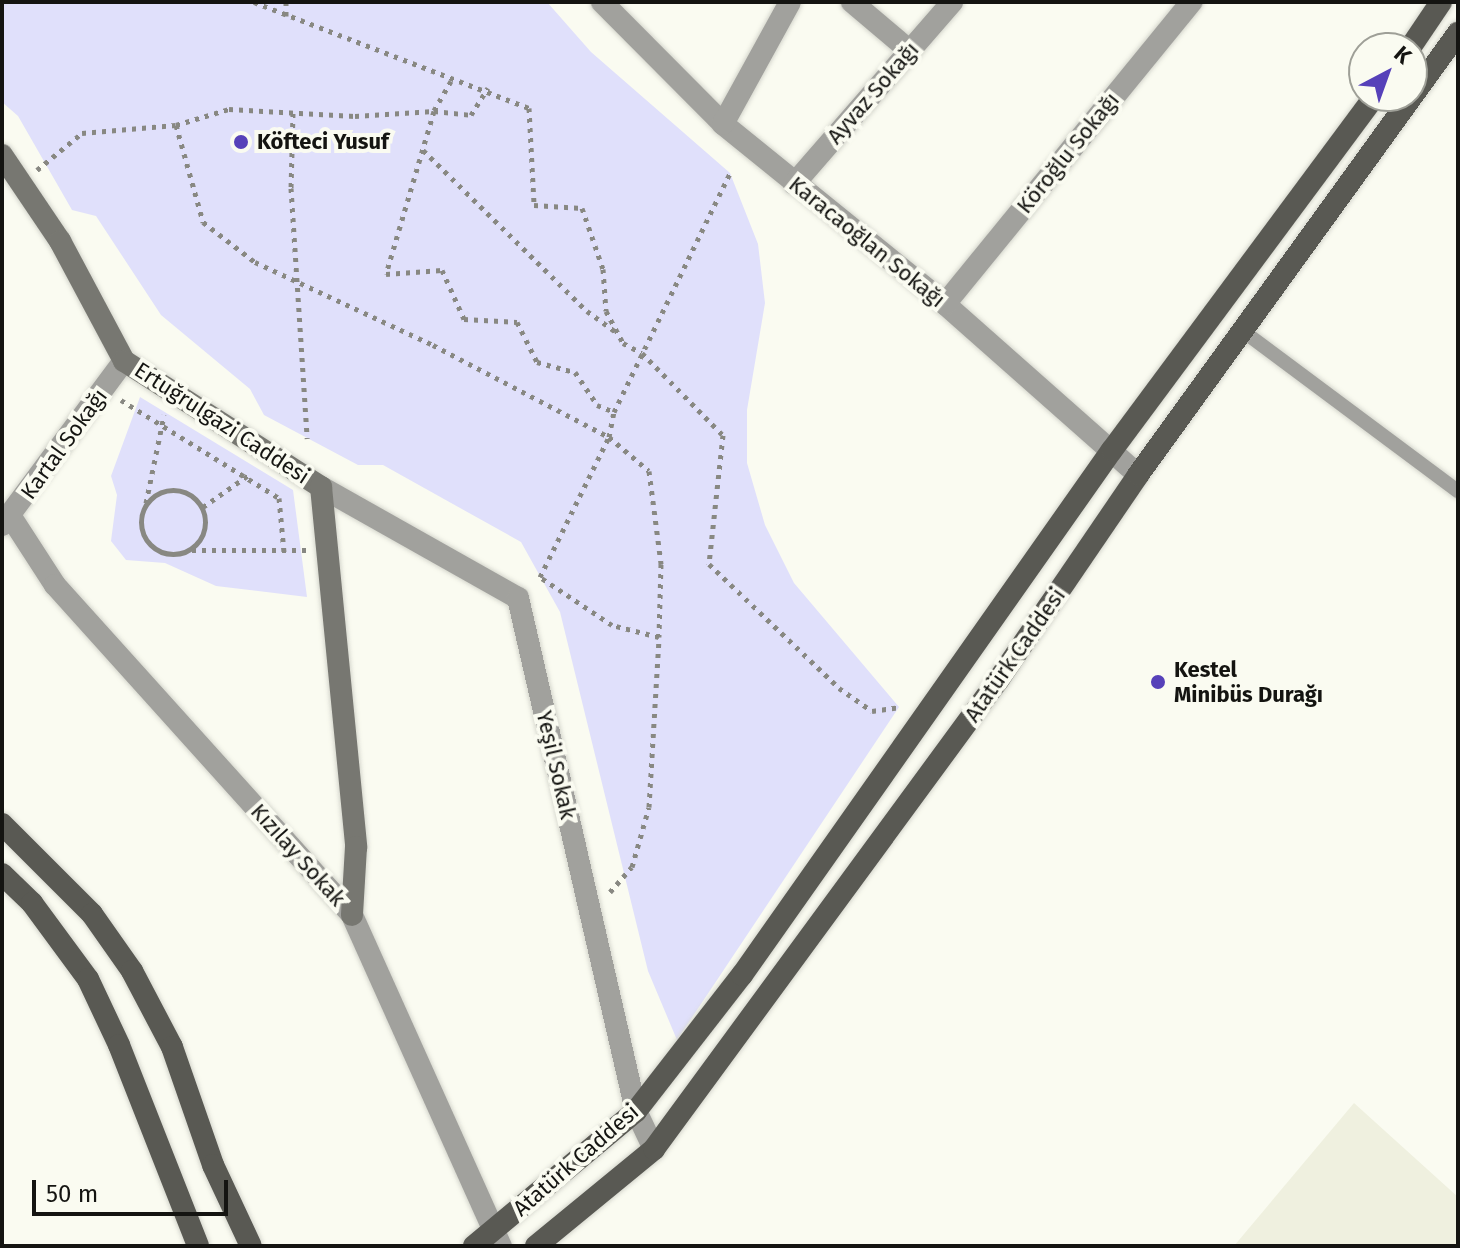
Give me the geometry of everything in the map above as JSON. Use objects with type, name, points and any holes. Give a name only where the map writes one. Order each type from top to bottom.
[{"type":"main road","points":[[1421,32],[1441,2]]},
{"type":"main road","name":"Atatürk Caddesi","points":[[536,1246],[654,1149],[999,679],[1138,475],[1458,33]]},
{"type":"main road","name":"Atatürk Caddesi","points":[[474,1246],[497,1239],[636,1111],[742,975],[1112,450],[1363,112]]},
{"type":"main road","name":"Ertuğrulgazi Caddesi","points":[[2,155],[60,241],[124,361],[321,487],[356,847],[352,915]]},
{"type":"main road","points":[[2,824],[92,914],[132,971],[172,1047],[213,1165],[251,1246]]},
{"type":"main road","points":[[2,874],[32,903],[88,979],[119,1045],[198,1246]]},
{"type":"street","name":"Karacaoğlan Sokağı","points":[[602,2],[723,124],[945,304],[1138,475]]},
{"type":"street","points":[[723,124],[790,2]]},
{"type":"street","points":[[852,2],[910,51]]},
{"type":"street","name":"Ayvaz Sokağı","points":[[794,184],[952,2]]},
{"type":"street","name":"Köroğlu Sokağı","points":[[945,304],[1191,2]]},
{"type":"street","name":"Kartal Sokağı","points":[[7,521],[124,361]]},
{"type":"street","name":"Yeşil Sokak","points":[[321,487],[518,598],[636,1111],[654,1149]]},
{"type":"street","name":"Kızılay Sokak","points":[[7,521],[55,585],[352,915],[497,1239]]},
{"type":"lane","points":[[1243,331],[1458,491]]},
{"type":"path","points":[[254,2],[451,81],[488,88],[529,108],[534,205],[582,208],[603,269],[606,311],[619,335]]},
{"type":"path","points":[[286,2],[286,16]]},
{"type":"path","points":[[451,81],[434,111],[386,274],[442,270],[464,319],[517,322],[537,362],[575,372],[597,405],[614,412]]},
{"type":"path","points":[[21,183],[82,133],[176,125],[229,109],[293,113],[434,111],[471,115],[488,88]]},
{"type":"path","points":[[293,113],[291,188],[307,438]]},
{"type":"path","points":[[176,125],[203,222],[255,262],[609,437],[649,471],[661,564],[649,807],[632,867],[590,913]]},
{"type":"path","points":[[423,150],[587,311],[642,353],[723,435],[709,564],[839,688],[872,711],[899,707]]},
{"type":"path","points":[[659,637],[612,625],[540,577],[609,437],[614,412],[730,173]]},
{"type":"path","points":[[104,389],[161,428],[248,475],[279,498],[284,552]]},
{"type":"path","points":[[165,410],[141,520],[146,541],[164,553],[190,550],[284,552],[327,548]]},
{"type":"path","points":[[203,508],[272,455]]},
{"type":"path","points":[[145,505],[157,493],[178,490],[203,508],[205,528],[190,550]]},
{"type":"shaded area","points":[[2,2],[547,2],[591,52],[730,173],[758,244],[765,303],[747,410],[747,463],[765,525],[794,583],[899,707],[677,1040],[648,971],[560,612],[521,542],[383,465],[358,465],[264,415],[250,389],[161,315],[96,216],[72,210],[18,116],[2,102]]},
{"type":"shaded area","points":[[140,397],[293,490],[307,597],[216,586],[165,563],[126,560],[111,541],[117,495],[111,476]]},
{"type":"shaded area","points":[[1354,1103],[1458,1197],[1458,1246],[1234,1246]]},
{"type":"place","name":"Köfteci Yusuf","points":[[241,142]]},
{"type":"place","name":"Kestel Minibüs Durağı","points":[[1158,682]]}]
